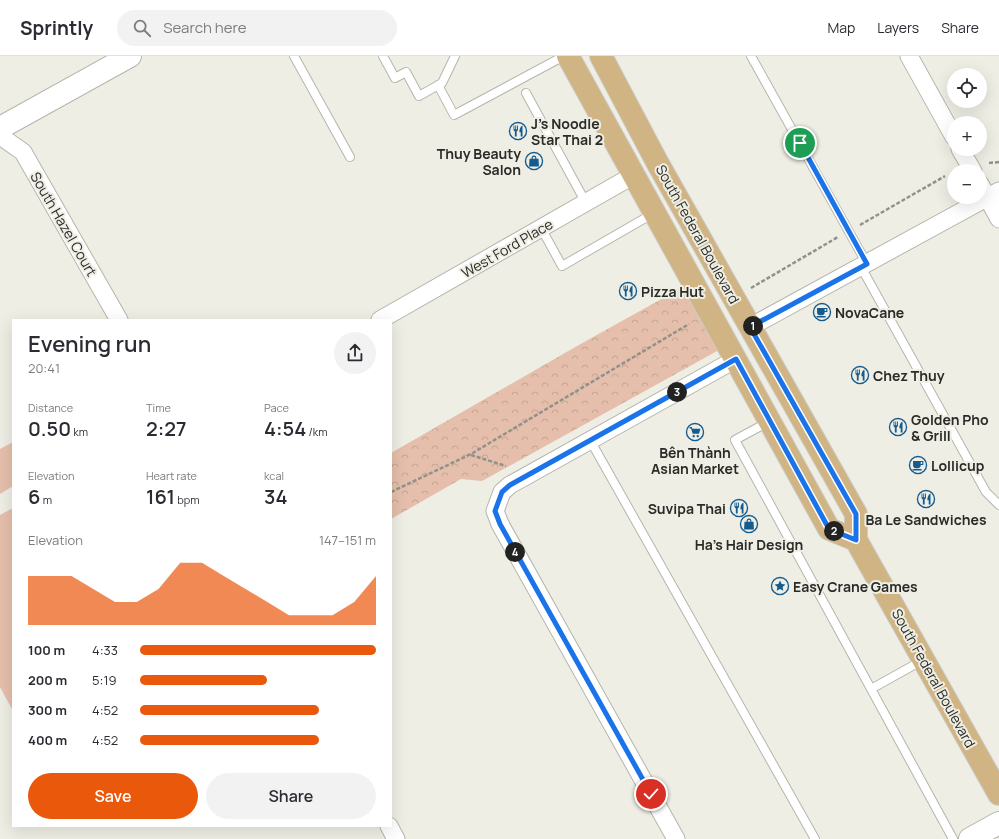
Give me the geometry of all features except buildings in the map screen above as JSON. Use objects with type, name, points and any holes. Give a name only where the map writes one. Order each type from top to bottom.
[{"type":"main road","name":"South Federal Boulevard","points":[[568,56],[771,421],[829,529],[856,540]]},
{"type":"main road","name":"South Federal Boulevard","points":[[601,56],[657,162],[856,514],[856,540],[999,794]]},
{"type":"street","points":[[0,128],[130,56]]},
{"type":"street","points":[[909,56],[947,124]]},
{"type":"street","name":"South Hazel Court","points":[[0,136],[23,152],[118,319]]},
{"type":"street","name":"West Ford Place","points":[[382,319],[634,175]]},
{"type":"street","points":[[750,327],[864,265],[989,191],[999,218]]},
{"type":"street","points":[[676,839],[500,524],[495,511],[502,492],[529,474],[736,359]]},
{"type":"street","points":[[970,839],[999,823]]},
{"type":"street","points":[[389,827],[396,839]]},
{"type":"lane","points":[[294,56],[350,157]]},
{"type":"lane","points":[[383,56],[395,78],[406,72],[419,96],[442,83],[455,56]]},
{"type":"lane","points":[[438,86],[454,115],[564,56]]},
{"type":"lane","points":[[751,56],[986,492],[999,506]]},
{"type":"lane","points":[[526,93],[586,203]]},
{"type":"lane","points":[[541,228],[562,266],[655,213]]},
{"type":"lane","points":[[771,421],[735,440],[953,839]]},
{"type":"lane","points":[[590,440],[815,839]]},
{"type":"lane","points":[[871,690],[923,659]]},
{"type":"path","points":[[392,492],[471,454],[689,324]]},
{"type":"path","points":[[471,454],[529,474]]},
{"type":"green space","points":[[683,287],[719,350],[482,481],[461,479],[392,518],[392,452]]},
{"type":"green space","points":[[12,443],[12,487],[0,494],[0,449]]},
{"type":"green space","points":[[12,509],[12,709],[0,687],[0,515]]},
{"type":"place","name":"J's Noodle Star Thai 2","points":[[518,131]]},
{"type":"place","name":"Thuy Beauty Salon","points":[[534,161]]},
{"type":"place","name":"Pizza Hut","points":[[628,291]]},
{"type":"place","name":"NovaCane","points":[[822,312]]},
{"type":"place","name":"Chez Thuy","points":[[860,375]]},
{"type":"place","name":"Golden Pho & Grill","points":[[898,427]]},
{"type":"place","name":"Bên Thành Asian Market","points":[[695,432]]},
{"type":"place","name":"Lollicup","points":[[918,465]]},
{"type":"place","name":"Ba Le Sandwiches","points":[[926,499]]},
{"type":"place","name":"Suvipa Thai","points":[[739,508]]},
{"type":"place","name":"Ha's Hair Design","points":[[749,524]]},
{"type":"place","name":"Easy Crane Games","points":[[780,586]]},
{"type":"route","points":[[651,794],[500,524],[495,511],[502,492],[510,485],[736,359],[829,529],[856,540],[856,514],[750,327],[867,264],[800,143]]}]
